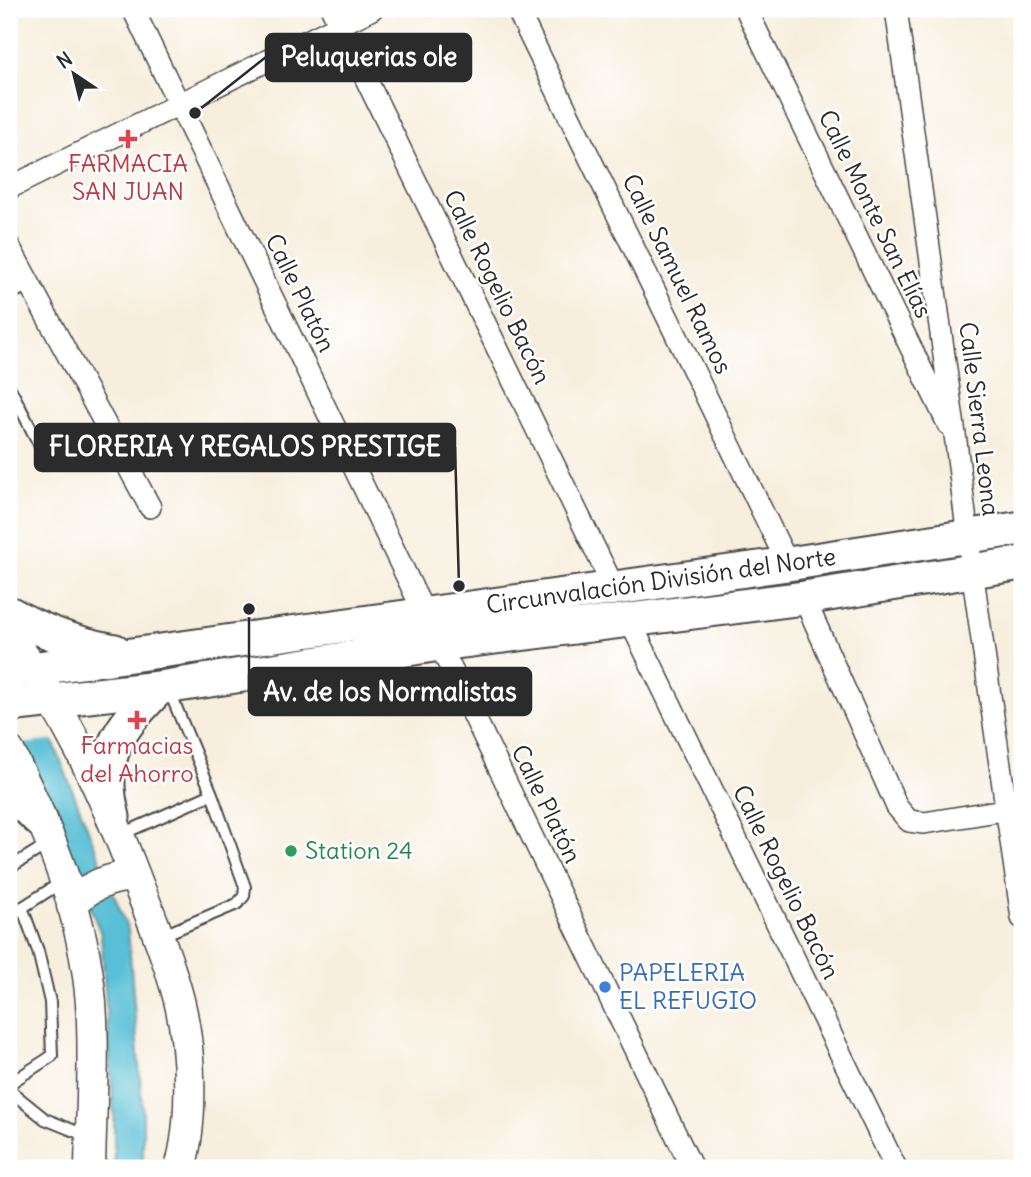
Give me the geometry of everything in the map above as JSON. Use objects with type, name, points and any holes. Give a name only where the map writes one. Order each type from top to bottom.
[{"type":"main road","name":"Circunvalación División del Norte","points":[[21,671],[788,564],[1022,528]]},
{"type":"main road","name":"Circunvalación División del Norte","points":[[9,705],[164,687],[440,644],[804,598],[1022,563]]},
{"type":"main road","points":[[9,613],[55,636],[84,645],[145,653]]},
{"type":"main road","points":[[116,826],[107,783],[113,749],[129,719],[164,687]]},
{"type":"main road","points":[[9,791],[46,831]]},
{"type":"street","name":"Calle Platón","points":[[133,9],[692,1168]]},
{"type":"street","points":[[9,188],[179,104],[336,17],[372,9]]},
{"type":"street","name":"Calle Samuel Ramos","points":[[517,9],[788,564]]},
{"type":"street","name":"Calle Monte San Elías","points":[[746,9],[956,442]]},
{"type":"street","name":"Calle Sierra Leona","points":[[896,9],[972,570],[1015,808],[1022,918]]},
{"type":"street","name":"Calle Rogelio Bacón","points":[[336,17],[614,588]]},
{"type":"street","points":[[9,246],[150,507]]},
{"type":"street","points":[[804,598],[897,807],[909,821],[924,823],[1015,808]]},
{"type":"street","name":"Calle Rogelio Bacón","points":[[629,619],[896,1168]]},
{"type":"street","points":[[9,635],[21,671],[51,700],[116,826],[129,877],[159,937],[179,1001],[190,1083],[187,1134],[180,1168]]},
{"type":"street","points":[[9,751],[72,894],[81,934],[91,1005],[90,1168]]},
{"type":"street","points":[[72,894],[129,877]]},
{"type":"lane","points":[[9,295],[31,284]]},
{"type":"lane","points":[[9,386],[43,452],[51,457],[110,435]]},
{"type":"lane","points":[[159,937],[237,904],[244,896],[245,887],[212,794],[164,687]]},
{"type":"lane","points":[[116,826],[212,794]]},
{"type":"lane","points":[[9,868],[46,831]]},
{"type":"lane","points":[[9,916],[22,907],[72,894]]},
{"type":"lane","points":[[9,1084],[52,1056],[50,1002],[38,951],[22,907]]},
{"type":"lane","points":[[9,1090],[45,1119],[90,1137]]},
{"type":"water","points":[[9,724],[53,741],[128,930],[143,1115],[143,1168],[114,1168],[114,1115],[101,934],[28,751]]},
{"type":"pier","points":[[9,669],[57,740],[19,744],[9,730]]},
{"type":"place","name":"Peluquerias ole","points":[[195,113]]},
{"type":"place","name":"FARMACIA SAN JUAN","points":[[128,139]]},
{"type":"place","name":"FLORERIA Y REGALOS PRESTIGE","points":[[459,586]]},
{"type":"place","name":"Av. de los Normalistas","points":[[249,609]]},
{"type":"place","name":"Farmacias del Ahorro","points":[[137,720]]},
{"type":"place","name":"Station 24","points":[[291,851]]},
{"type":"place","name":"PAPELERIA EL REFUGIO","points":[[605,987]]}]
